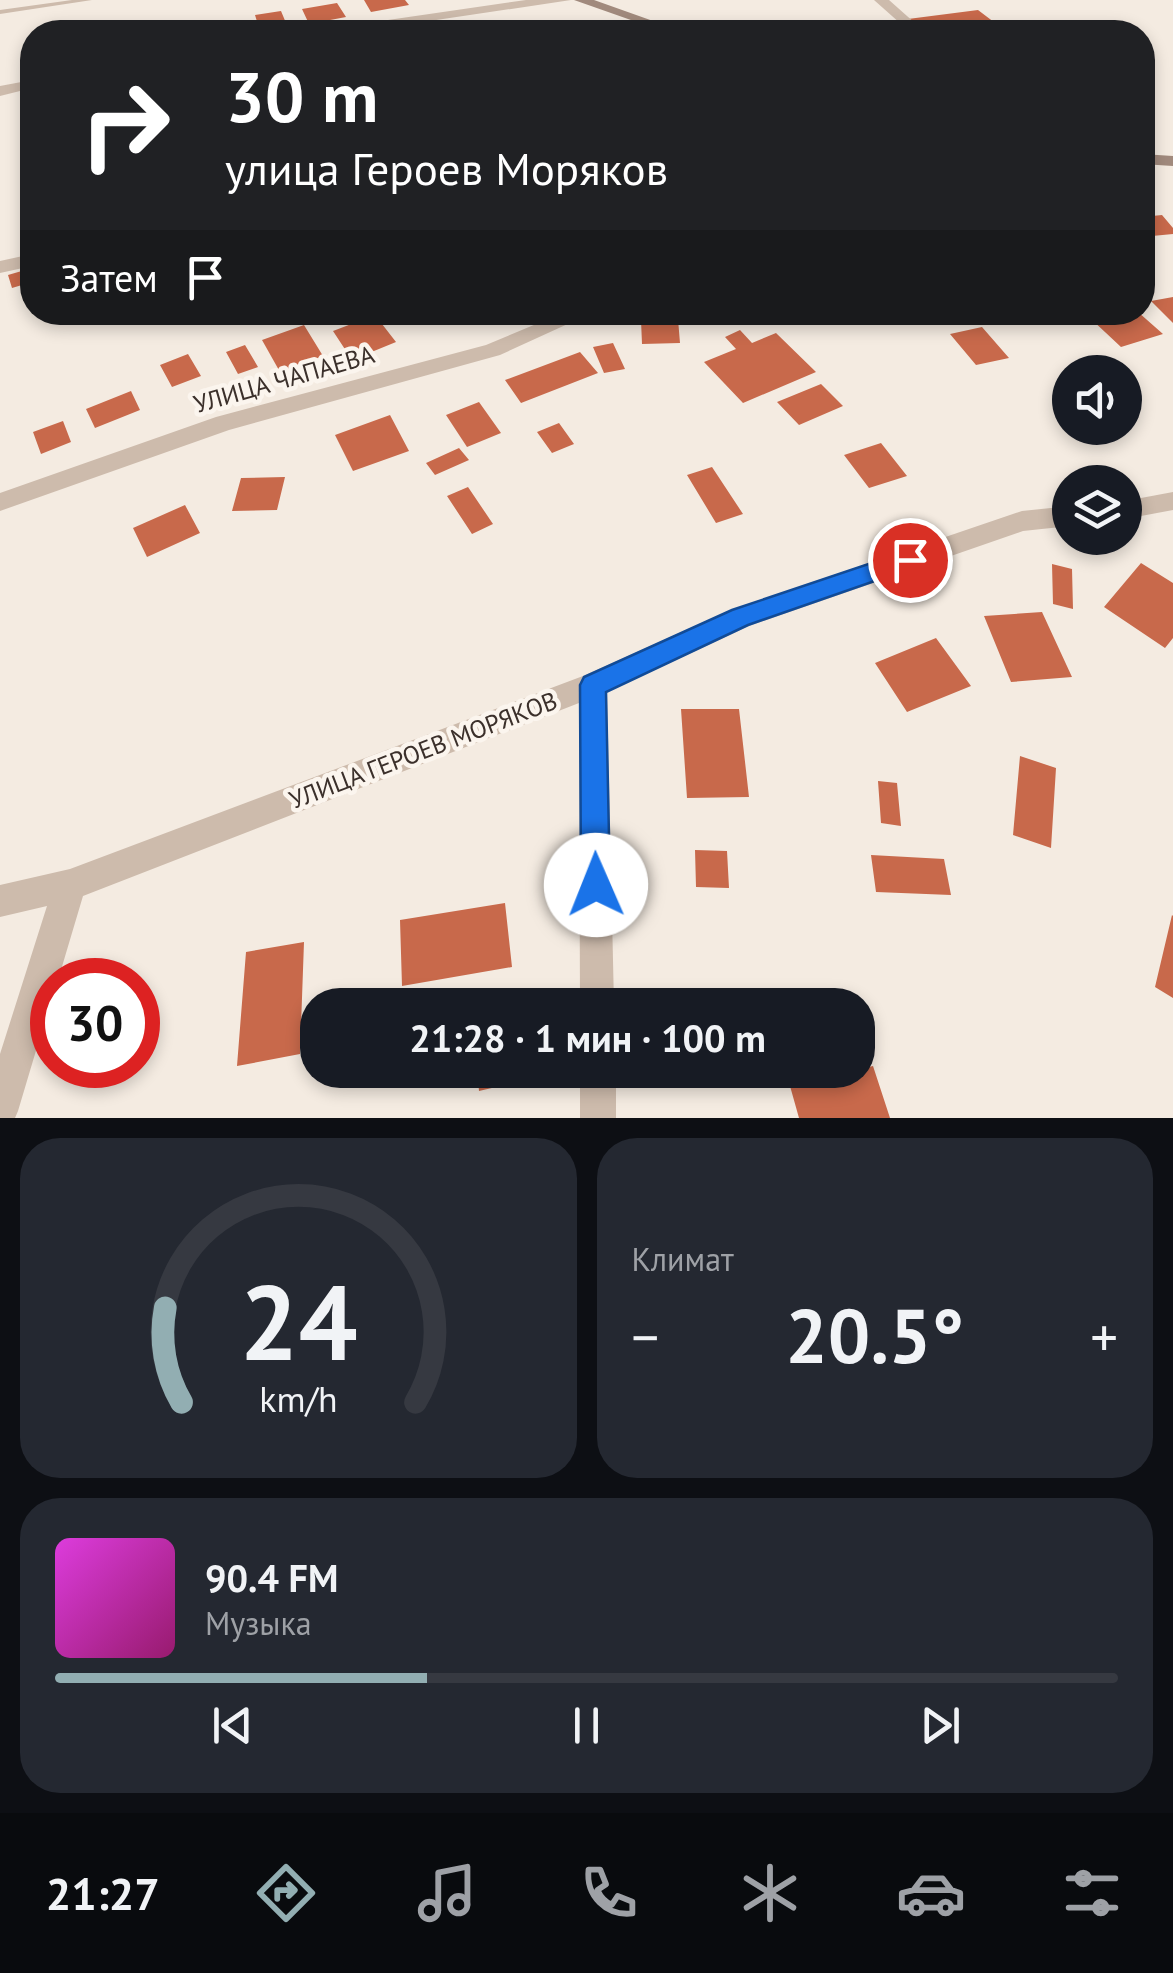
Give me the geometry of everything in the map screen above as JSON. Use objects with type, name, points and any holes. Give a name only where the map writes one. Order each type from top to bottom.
[{"type":"main road","points":[[581,0],[641,20]]},
{"type":"street","points":[[410,20],[564,0]]},
{"type":"street","points":[[881,0],[904,20]]},
{"type":"street","name":"УЛИЦА ЧАПАЕВА","points":[[0,502],[224,422],[493,350],[553,325]]},
{"type":"street","name":"УЛИЦА ГЕРОЕВ МОРЯКОВ","points":[[0,901],[70,885],[593,685],[740,618],[1022,521],[1052,518]]},
{"type":"street","points":[[593,685],[597,988]]},
{"type":"street","points":[[0,1111],[70,885]]},
{"type":"street","points":[[598,1088],[598,1118]]},
{"type":"lane","points":[[0,12],[88,0]]},
{"type":"building","points":[[364,0],[405,0],[409,5],[371,12]]},
{"type":"building","points":[[337,3],[346,17],[307,20],[302,9]]},
{"type":"building","points":[[978,10],[991,20],[909,20]]},
{"type":"building","points":[[281,11],[285,20],[257,20],[255,15]]},
{"type":"building","points":[[1162,215],[1173,228],[1173,234],[1155,236],[1155,216]]},
{"type":"building","points":[[20,272],[20,286],[12,288],[8,275]]},
{"type":"building","points":[[1173,297],[1173,323],[1155,305],[1155,300]]},
{"type":"building","points":[[304,325],[323,356],[280,372],[262,340]]},
{"type":"building","points":[[349,325],[383,325],[396,342],[352,360],[333,331]]},
{"type":"building","points":[[641,325],[678,325],[680,343],[642,344]]},
{"type":"building","points":[[1097,325],[1153,325],[1163,334],[1121,347]]},
{"type":"building","points":[[982,327],[1009,358],[976,365],[950,334]]},
{"type":"building","points":[[740,330],[752,343],[776,333],[816,372],[743,403],[704,362],[736,349],[725,337]]},
{"type":"building","points":[[613,343],[625,369],[604,373],[593,347]]},
{"type":"building","points":[[245,345],[258,367],[238,374],[226,352]]},
{"type":"building","points":[[580,352],[598,373],[521,403],[505,380]]},
{"type":"building","points":[[188,354],[201,376],[172,387],[160,365]]},
{"type":"building","points":[[821,384],[843,406],[799,425],[777,402]]},
{"type":"building","points":[[131,391],[140,410],[95,428],[86,409]]},
{"type":"building","points":[[479,402],[501,433],[467,447],[446,415]]},
{"type":"building","points":[[390,415],[409,451],[353,471],[335,435]]},
{"type":"building","points":[[63,421],[71,442],[41,454],[33,432]]},
{"type":"building","points":[[559,423],[574,444],[552,453],[537,432]]},
{"type":"building","points":[[881,443],[907,476],[869,488],[844,455]]},
{"type":"building","points":[[459,448],[469,460],[435,475],[426,463]]},
{"type":"building","points":[[712,467],[743,514],[716,523],[687,475]]},
{"type":"building","points":[[285,477],[277,510],[232,511],[241,478]]},
{"type":"building","points":[[468,487],[493,524],[472,534],[447,496]]},
{"type":"building","points":[[185,505],[200,533],[147,557],[133,528]]},
{"type":"building","points":[[1141,563],[1173,583],[1173,638],[1165,648],[1104,607]]},
{"type":"building","points":[[1052,564],[1072,569],[1073,609],[1053,604]]},
{"type":"building","points":[[1042,612],[1072,677],[1011,682],[984,616]]},
{"type":"building","points":[[936,638],[971,686],[907,712],[875,663]]},
{"type":"building","points":[[681,709],[739,709],[749,797],[687,798]]},
{"type":"building","points":[[1020,756],[1056,768],[1051,848],[1013,835]]},
{"type":"building","points":[[878,781],[897,783],[901,826],[881,823]]},
{"type":"building","points":[[695,850],[727,851],[729,888],[696,887]]},
{"type":"building","points":[[871,855],[944,859],[951,895],[876,892]]},
{"type":"building","points":[[505,903],[512,967],[402,986],[400,920]]},
{"type":"building","points":[[1173,916],[1173,998],[1155,987]]},
{"type":"building","points":[[304,942],[300,1054],[237,1066],[246,952]]},
{"type":"building","points":[[875,1072],[890,1118],[799,1118],[791,1088],[875,1088]]},
{"type":"route","points":[[596,885],[593,685],[740,618],[910,560]]}]
